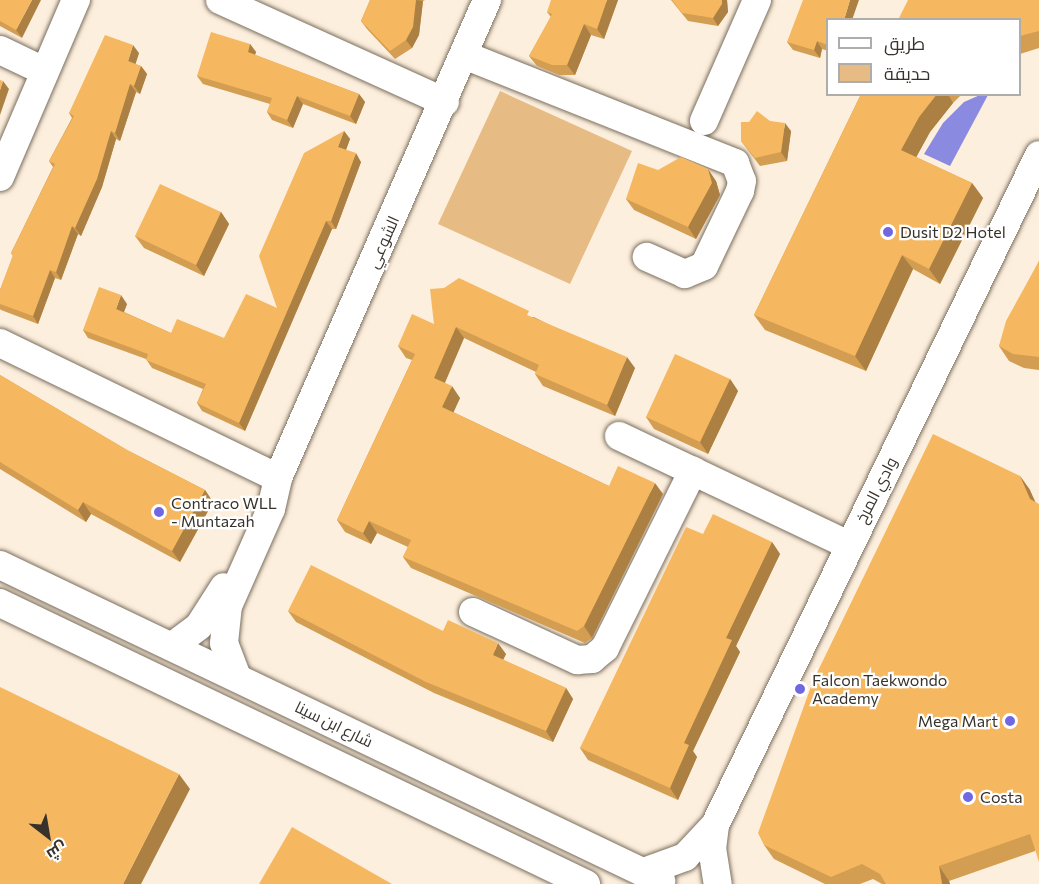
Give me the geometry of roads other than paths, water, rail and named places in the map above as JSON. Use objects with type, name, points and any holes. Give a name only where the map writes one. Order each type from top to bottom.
[{"type":"street","points":[[0,177],[76,0]]},
{"type":"street","points":[[220,0],[445,102]]},
{"type":"street","name":"الشوعي","points":[[174,645],[210,614],[277,481],[445,102],[487,0]]},
{"type":"street","points":[[704,122],[757,0]]},
{"type":"street","points":[[0,50],[44,71]]},
{"type":"street","points":[[464,55],[735,163],[742,181],[740,191],[704,266],[685,274],[647,257]]},
{"type":"street","name":"وادي المرخ","points":[[718,884],[712,848],[715,825],[1039,155]]},
{"type":"street","points":[[0,343],[277,481]]},
{"type":"street","points":[[619,436],[849,545]]},
{"type":"street","points":[[473,612],[577,660],[592,659],[605,648],[693,471]]},
{"type":"street","name":"الشوعي","points":[[237,677],[224,643],[224,624],[271,509],[277,481]]},
{"type":"street","name":"شارع ابن سينا","points":[[0,565],[174,645],[656,878]]},
{"type":"street","points":[[0,603],[586,884]]},
{"type":"street","name":"وادي المرخ","points":[[656,878],[684,857],[715,825]]},
{"type":"place","name":"Dusit D2 Hotel","points":[[888,232]]},
{"type":"place","name":"Contraco WLL - Muntazah","points":[[159,512]]},
{"type":"place","name":"Falcon Taekwondo Academy","points":[[800,689]]},
{"type":"place","name":"Mega Mart","points":[[1010,721]]},
{"type":"place","name":"Costa","points":[[968,797]]}]
